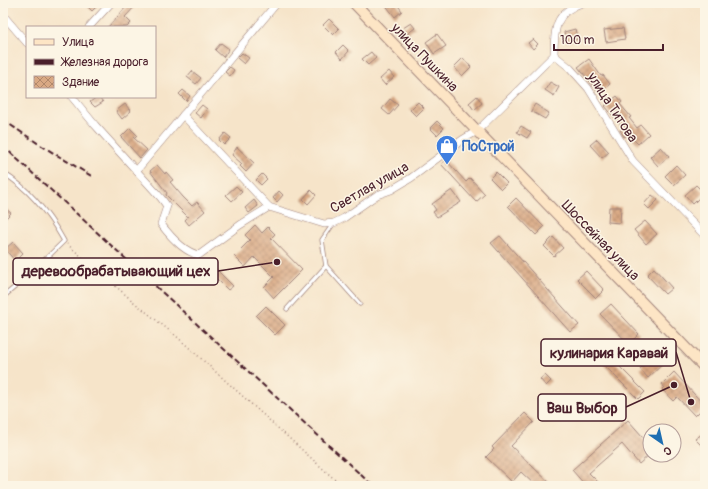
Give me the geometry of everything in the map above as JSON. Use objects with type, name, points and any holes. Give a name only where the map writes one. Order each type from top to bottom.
[{"type":"main road","name":"улица Пушкина","points":[[354,3],[477,131]]},
{"type":"main road","name":"Шоссейная улица","points":[[477,131],[705,368]]},
{"type":"street","points":[[90,26],[111,3]]},
{"type":"street","points":[[137,170],[277,3]]},
{"type":"street","points":[[477,131],[554,55],[556,25],[568,9],[582,3]]},
{"type":"street","points":[[3,15],[26,42]]},
{"type":"street","name":"улица Титова","points":[[554,55],[570,68],[588,88],[633,161],[705,236]]},
{"type":"street","points":[[73,98],[167,206],[161,224],[191,254],[199,256],[240,225],[269,207]]},
{"type":"street","name":"Светлая улица","points":[[183,115],[269,207],[324,224],[334,223],[377,195],[391,190],[411,178],[462,140],[477,131]]},
{"type":"lane","points":[[3,173],[11,178],[38,202],[57,228],[64,241],[28,276],[3,297]]},
{"type":"lane","points":[[334,223],[322,240],[326,266],[360,304]]},
{"type":"lane","points":[[287,309],[326,266]]},
{"type":"path","points":[[64,241],[135,304],[175,335],[342,486]]},
{"type":"building","points":[[84,3],[100,3],[92,11]]},
{"type":"building","points":[[124,3],[138,3],[125,17],[131,23],[128,26],[109,26],[127,6]]},
{"type":"building","points":[[384,3],[396,3],[402,11],[395,17]]},
{"type":"building","points":[[329,19],[339,29],[333,35],[323,25]]},
{"type":"building","points":[[411,23],[415,28],[407,34],[403,28]]},
{"type":"building","points":[[623,28],[625,39],[606,42],[604,30]]},
{"type":"building","points":[[575,29],[578,39],[567,42],[564,32]]},
{"type":"building","points":[[437,34],[446,46],[434,54],[426,42]]},
{"type":"building","points":[[533,39],[538,44],[533,49],[528,43]]},
{"type":"building","points":[[221,43],[229,49],[223,57],[215,50]]},
{"type":"building","points":[[343,45],[349,51],[342,59],[336,52]]},
{"type":"building","points":[[371,52],[376,58],[368,65],[362,59]]},
{"type":"building","points":[[242,53],[249,58],[244,64],[237,58]]},
{"type":"building","points":[[463,58],[471,67],[462,76],[454,67]]},
{"type":"building","points":[[589,59],[601,76],[603,75],[610,84],[599,93],[578,67]]},
{"type":"building","points":[[230,67],[234,70],[230,76],[225,72]]},
{"type":"building","points":[[192,71],[201,78],[196,84],[187,77]]},
{"type":"building","points":[[389,71],[394,77],[385,85],[380,79]]},
{"type":"building","points":[[550,82],[559,87],[554,96],[545,90]]},
{"type":"building","points":[[183,90],[190,96],[186,101],[179,94]]},
{"type":"building","points":[[477,96],[482,103],[474,110],[469,103]]},
{"type":"building","points":[[617,96],[622,102],[620,104],[631,117],[629,118],[637,128],[641,125],[649,134],[638,144],[628,134],[624,137],[620,130],[623,128],[605,106]]},
{"type":"building","points":[[96,98],[100,98],[103,102],[95,107],[90,102]]},
{"type":"building","points":[[390,99],[398,105],[389,115],[382,109]]},
{"type":"building","points":[[418,102],[424,108],[416,116],[410,110]]},
{"type":"building","points":[[125,104],[131,111],[122,119],[116,111]]},
{"type":"building","points":[[535,104],[549,113],[545,119],[531,111]]},
{"type":"building","points":[[202,105],[207,109],[201,118],[195,113]]},
{"type":"building","points":[[437,121],[444,128],[437,135],[430,128]]},
{"type":"building","points":[[521,126],[531,132],[527,138],[517,132]]},
{"type":"building","points":[[130,128],[137,135],[134,138],[147,150],[140,158],[121,137]]},
{"type":"building","points":[[225,133],[231,138],[224,145],[219,140]]},
{"type":"building","points":[[597,139],[609,152],[602,158],[590,145]]},
{"type":"building","points":[[237,147],[254,163],[246,172],[240,166],[242,164],[232,155]]},
{"type":"building","points":[[661,147],[669,156],[658,166],[650,157]]},
{"type":"building","points":[[446,160],[466,182],[470,178],[485,194],[476,202],[441,164]]},
{"type":"building","points":[[157,165],[173,180],[170,182],[192,206],[197,202],[205,211],[189,225],[185,220],[188,217],[166,195],[167,193],[150,171]]},
{"type":"building","points":[[676,165],[685,175],[674,185],[665,176]]},
{"type":"building","points":[[496,172],[507,183],[501,189],[490,178]]},
{"type":"building","points":[[262,174],[267,179],[261,185],[256,180]]},
{"type":"building","points":[[696,185],[704,193],[693,204],[685,195]]},
{"type":"building","points":[[236,186],[242,192],[232,201],[226,195]]},
{"type":"building","points":[[311,190],[316,195],[308,204],[303,199]]},
{"type":"building","points":[[452,190],[461,202],[437,217],[433,212],[436,210],[432,204]]},
{"type":"building","points":[[279,191],[283,195],[277,202],[273,198]]},
{"type":"building","points":[[652,195],[658,200],[649,209],[644,204]]},
{"type":"building","points":[[516,198],[544,227],[536,235],[508,206]]},
{"type":"building","points":[[254,200],[258,206],[249,213],[245,208]]},
{"type":"building","points":[[609,207],[621,207],[620,223],[608,222]]},
{"type":"building","points":[[6,209],[11,213],[6,218],[3,212]]},
{"type":"building","points":[[645,221],[657,234],[646,244],[634,230]]},
{"type":"building","points":[[255,225],[262,233],[268,227],[275,234],[271,238],[302,270],[274,298],[264,287],[274,277],[254,257],[245,267],[234,256],[250,240],[245,235]]},
{"type":"building","points":[[500,236],[579,325],[570,332],[491,243]]},
{"type":"building","points":[[553,237],[563,248],[554,256],[544,246]]},
{"type":"building","points":[[13,242],[23,253],[15,261],[5,249]]},
{"type":"building","points":[[654,268],[672,288],[665,294],[647,275]]},
{"type":"building","points":[[217,270],[233,286],[228,290],[215,277],[214,272]]},
{"type":"building","points":[[586,271],[604,290],[596,298],[577,279]]},
{"type":"building","points":[[611,304],[639,334],[629,344],[600,314]]},
{"type":"building","points":[[266,306],[285,325],[275,335],[256,316]]},
{"type":"building","points":[[650,344],[666,361],[648,378],[640,369],[643,366],[635,358]]},
{"type":"building","points":[[604,351],[645,392],[638,399],[597,358]]},
{"type":"building","points":[[674,372],[705,406],[695,416],[677,397],[673,401],[662,389],[664,387],[662,384]]},
{"type":"building","points":[[545,375],[551,381],[546,386],[540,379]]},
{"type":"building","points":[[525,413],[534,422],[511,446],[553,486],[536,486],[521,472],[512,482],[486,457],[494,449],[492,447]]},
{"type":"building","points":[[628,420],[642,436],[642,461],[639,464],[622,444],[589,473],[599,483],[596,486],[586,486],[572,470]]},
{"type":"building","points":[[702,434],[705,437],[705,442],[701,445],[695,439]]},
{"type":"railway","points":[[3,120],[93,177]]},
{"type":"railway","points":[[3,146],[373,486]]},
{"type":"place","name":"ПоСтрой","points":[[447,166]]},
{"type":"place","name":"деревообрабатывающий цех","points":[[277,262]]},
{"type":"place","name":"Ваш Выбор","points":[[674,385]]},
{"type":"place","name":"кулинария Каравай","points":[[691,402]]}]
